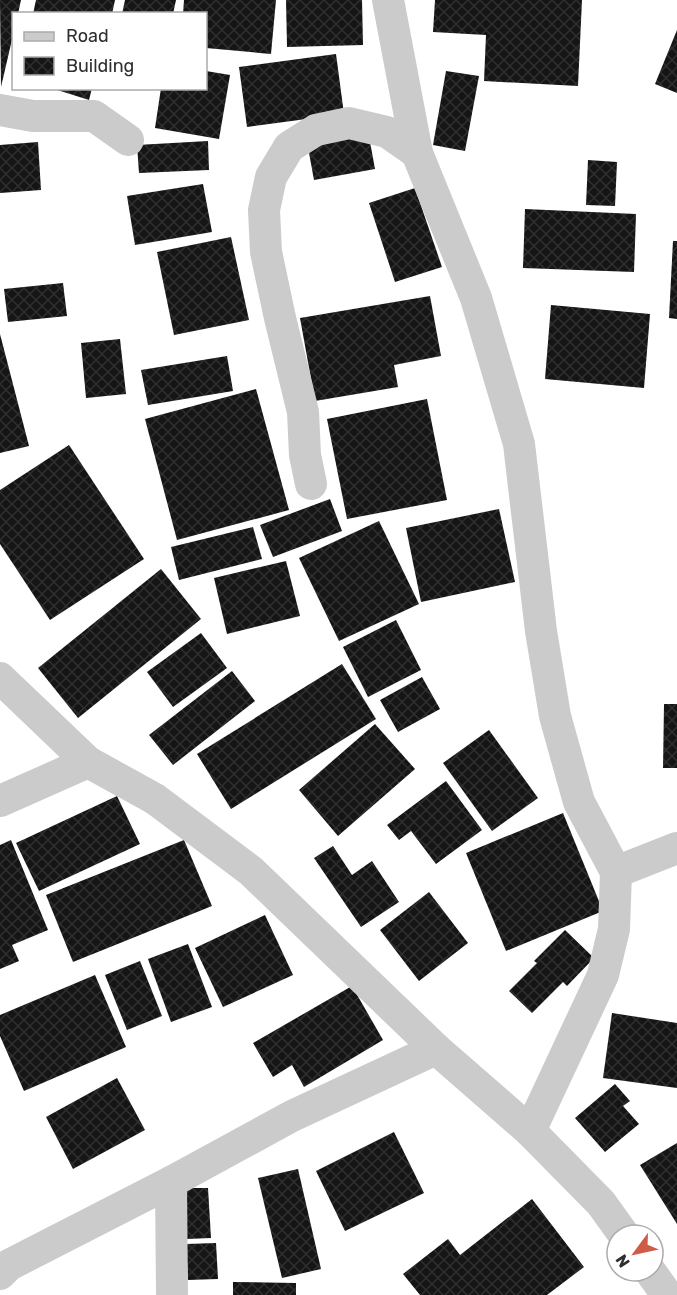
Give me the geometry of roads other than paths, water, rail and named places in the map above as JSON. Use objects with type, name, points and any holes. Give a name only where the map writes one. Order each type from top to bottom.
[{"type":"street","points":[[388,0],[417,153],[476,298],[519,444],[539,620],[555,716],[579,802],[616,872],[614,929],[603,975],[530,1131]]},
{"type":"street","points":[[0,110],[33,116],[94,116],[128,140]]},
{"type":"street","points":[[311,484],[305,455],[303,412],[266,252],[264,210],[271,177],[289,147],[315,130],[349,123],[387,132],[417,153]]},
{"type":"street","points":[[0,678],[88,762],[155,799],[251,871],[436,1049],[530,1131],[601,1203],[615,1223]]},
{"type":"street","points":[[0,801],[88,762]]},
{"type":"street","points":[[616,872],[677,848]]},
{"type":"street","points":[[0,1274],[9,1265],[171,1182],[292,1116],[436,1049]]},
{"type":"street","points":[[171,1182],[172,1295]]}]
